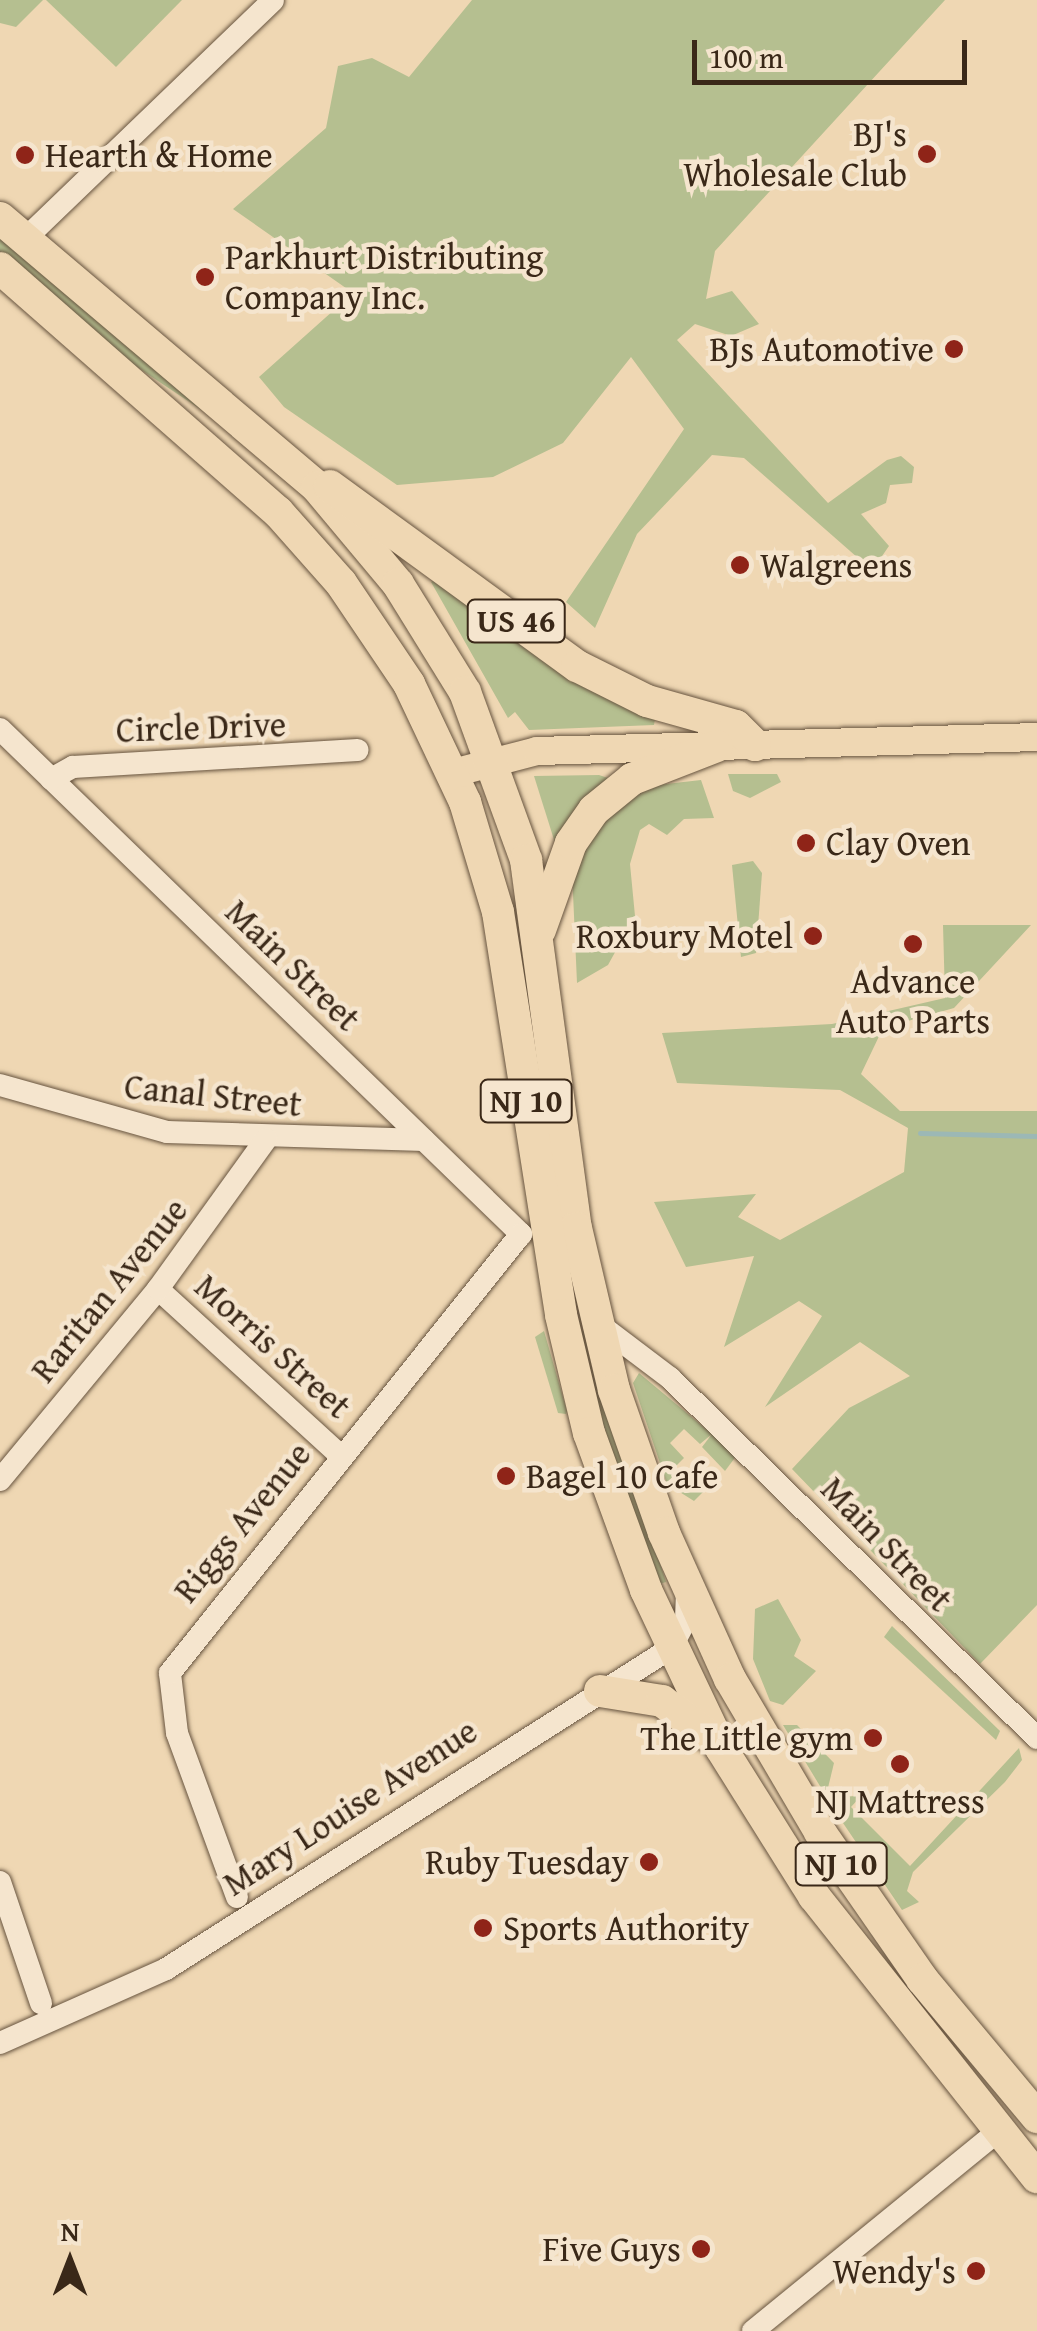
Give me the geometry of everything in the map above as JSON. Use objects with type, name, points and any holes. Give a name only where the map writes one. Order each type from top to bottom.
[{"type":"highway","name":"US 46","points":[[0,218],[292,463],[577,666],[647,701],[736,726],[755,745]]},
{"type":"highway","points":[[0,268],[298,532],[384,642],[453,772]]},
{"type":"highway","name":"NJ 10","points":[[292,463],[398,584],[495,758],[539,934],[565,1162],[596,1322],[685,1585],[766,1743],[843,1866],[1037,2117]]},
{"type":"highway","points":[[539,934],[571,843],[594,810],[632,779],[716,746]]},
{"type":"highway","name":"NJ 10","points":[[453,772],[498,912],[533,1232],[590,1433],[671,1648],[721,1748],[852,1951],[996,2134],[1037,2177]]},
{"type":"highway","points":[[671,1648],[692,1652],[878,1951],[1037,2145]]},
{"type":"highway","points":[[600,1691],[662,1701],[721,1748]]},
{"type":"main road","points":[[453,772],[495,758],[716,746],[1037,737]]},
{"type":"street","points":[[26,239],[273,0]]},
{"type":"street","name":"Main Street","points":[[0,729],[424,1140],[533,1232]]},
{"type":"street","name":"Circle Drive","points":[[51,779],[73,767],[357,750]]},
{"type":"street","name":"Canal Street","points":[[0,1085],[120,1124],[266,1139],[424,1140]]},
{"type":"street","name":"Raritan Avenue","points":[[0,1480],[158,1289],[266,1139]]},
{"type":"street","name":"Riggs Avenue","points":[[237,1897],[177,1732],[168,1679],[340,1455],[533,1232]]},
{"type":"street","name":"Morris Street","points":[[158,1289],[340,1455]]},
{"type":"street","name":"Main Street","points":[[596,1322],[670,1378],[1037,1738]]},
{"type":"street","points":[[671,1648],[686,1620],[685,1585]]},
{"type":"street","name":"Mary Louise Avenue","points":[[0,2043],[166,1969],[671,1648]]},
{"type":"street","points":[[0,1882],[41,2003]]},
{"type":"street","points":[[753,2331],[996,2134]]},
{"type":"green space","points":[[0,0],[43,0],[16,27],[0,23]]},
{"type":"green space","points":[[46,0],[182,0],[116,67]]},
{"type":"green space","points":[[472,0],[945,0],[715,251],[706,299],[732,291],[759,324],[731,336],[695,324],[677,340],[828,503],[887,460],[901,456],[914,467],[912,483],[890,485],[886,503],[861,514],[889,546],[880,559],[866,565],[744,458],[712,455],[637,534],[595,628],[566,602],[684,429],[631,357],[563,443],[493,477],[397,485],[284,407],[259,377],[353,293],[233,209],[326,128],[338,66],[372,58],[409,77]]},
{"type":"green space","points":[[0,234],[218,421],[128,361],[0,254]]},
{"type":"green space","points":[[439,578],[655,719],[654,725],[529,730],[515,712],[508,718],[431,582]]},
{"type":"green space","points":[[728,774],[777,774],[781,782],[750,798],[733,791]]},
{"type":"green space","points":[[534,776],[608,778],[555,843]]},
{"type":"green space","points":[[701,780],[714,818],[684,819],[667,835],[649,824],[640,830],[630,864],[635,916],[608,965],[577,983],[572,871],[605,811],[649,786]]},
{"type":"green space","points":[[753,861],[762,873],[756,953],[741,957],[732,865]]},
{"type":"green space","points":[[943,925],[1031,925],[954,1008],[883,1028],[861,1074],[900,1111],[1037,1111],[1037,1605],[980,1664],[792,1469],[849,1408],[910,1376],[860,1342],[765,1407],[822,1316],[799,1301],[724,1347],[754,1256],[686,1267],[654,1202],[756,1194],[738,1217],[780,1240],[904,1172],[908,1128],[840,1090],[677,1083],[662,1033],[832,1024],[945,998]]},
{"type":"green space","points":[[544,1331],[566,1414],[558,1413],[535,1337]]},
{"type":"green space","points":[[578,1331],[587,1331],[666,1582],[656,1585],[615,1471]]},
{"type":"green space","points":[[639,1373],[712,1434],[700,1444],[684,1429],[670,1443],[684,1458],[676,1466],[682,1479],[711,1467],[720,1475],[694,1501],[667,1484],[633,1383]]},
{"type":"green space","points":[[712,1434],[737,1455],[725,1471],[702,1447]]},
{"type":"green space","points":[[778,1599],[801,1640],[794,1656],[816,1671],[783,1705],[770,1701],[753,1659],[755,1609]]},
{"type":"green space","points":[[892,1626],[1000,1731],[996,1740],[884,1637]]},
{"type":"green space","points":[[783,1725],[797,1725],[834,1763],[826,1796]]},
{"type":"green space","points":[[1019,1748],[1022,1760],[1005,1782],[913,1872],[907,1891],[919,1902],[902,1910],[843,1823],[846,1797],[862,1795],[851,1807],[910,1866]]},
{"type":"waterway","points":[[920,1133],[1037,1136]]},
{"type":"place","name":"BJ's Wholesale Club","points":[[927,154]]},
{"type":"place","name":"Hearth & Home","points":[[25,155]]},
{"type":"place","name":"Parkhurt Distributing Company Inc.","points":[[205,277]]},
{"type":"place","name":"BJs Automotive","points":[[954,349]]},
{"type":"place","name":"Walgreens","points":[[740,565]]},
{"type":"place","name":"Clay Oven","points":[[806,843]]},
{"type":"place","name":"Roxbury Motel","points":[[813,936]]},
{"type":"place","name":"Advance Auto Parts","points":[[913,944]]},
{"type":"place","name":"Bagel 10 Cafe","points":[[506,1476]]},
{"type":"place","name":"The Little gym","points":[[873,1738]]},
{"type":"place","name":"NJ Mattress","points":[[900,1764]]},
{"type":"place","name":"Ruby Tuesday","points":[[649,1862]]},
{"type":"place","name":"Sports Authority","points":[[483,1928]]},
{"type":"place","name":"Five Guys","points":[[701,2249]]},
{"type":"place","name":"Wendy's","points":[[976,2271]]}]
